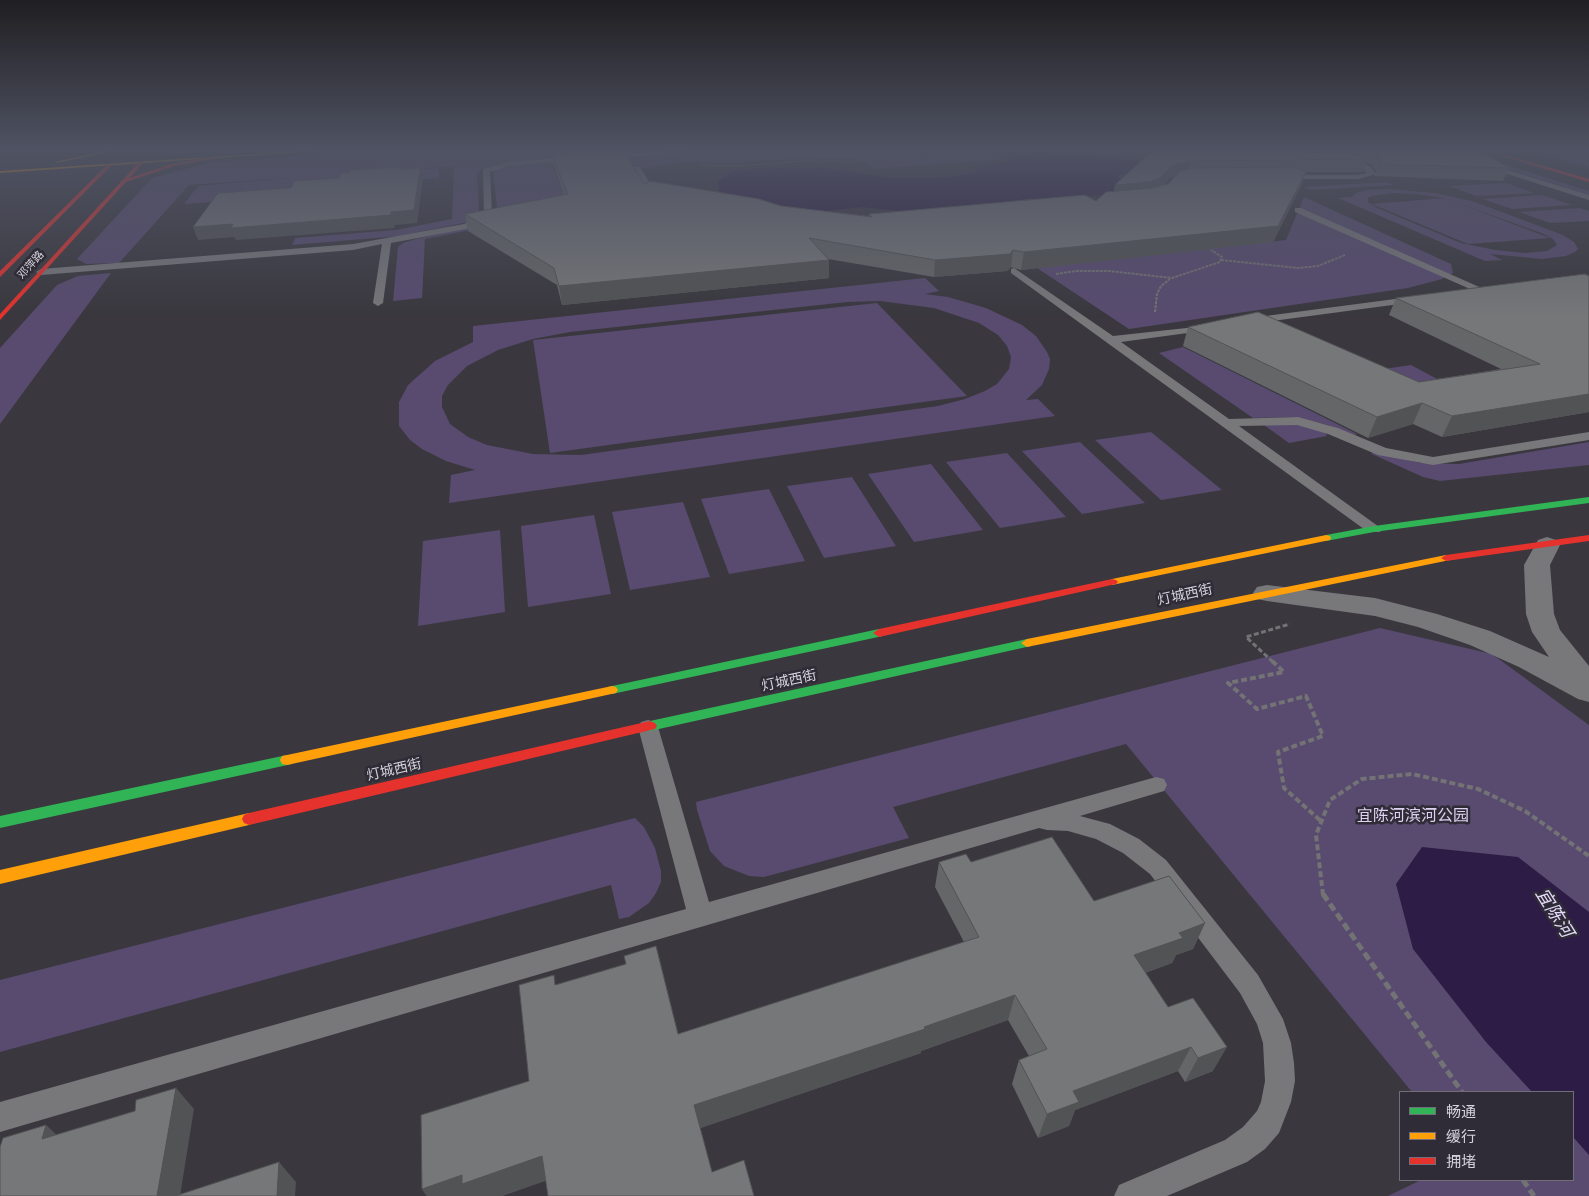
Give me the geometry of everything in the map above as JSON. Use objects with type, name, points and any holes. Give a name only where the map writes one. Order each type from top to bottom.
[{"type":"main road","name":"邓萍路","points":[[0,275],[67,207]]},
{"type":"main road","name":"邓萍路","points":[[0,318],[100,207]]},
{"type":"main road","name":"灯城西街","points":[[0,822],[1230,557],[1374,529],[1589,500]]},
{"type":"main road","name":"灯城西街","points":[[0,876],[648,727],[1106,626],[1421,562],[1589,538]]},
{"type":"street","points":[[1547,545],[1537,565],[1540,614],[1546,632],[1565,658],[1589,685]]},
{"type":"street","points":[[1263,594],[1375,608],[1427,620],[1480,638],[1530,660],[1589,691]]},
{"type":"lane","points":[[41,272],[343,248],[387,242],[466,226],[487,217],[487,207]]},
{"type":"lane","points":[[1298,210],[1485,289],[1461,293]]},
{"type":"lane","points":[[378,303],[387,242]]},
{"type":"lane","points":[[1014,270],[1374,529]]},
{"type":"lane","points":[[1238,323],[1432,297]]},
{"type":"lane","points":[[1111,340],[1219,326]]},
{"type":"lane","points":[[1225,423],[1298,421],[1333,430],[1383,452],[1433,461],[1589,436]]},
{"type":"lane","points":[[648,727],[700,916]]},
{"type":"lane","points":[[0,1117],[1156,785]]},
{"type":"lane","points":[[1022,824],[1052,821],[1088,826],[1116,837],[1152,861],[1171,881],[1249,984],[1269,1019],[1277,1043],[1280,1082],[1276,1102],[1268,1122],[1254,1138],[1236,1151],[1130,1196]]},
{"type":"path","points":[[1211,250],[1222,257],[1221,260]]},
{"type":"path","points":[[1151,335],[1157,294],[1161,286],[1172,278],[1220,262],[1221,260],[1298,268],[1318,266],[1334,261],[1351,250]]},
{"type":"path","points":[[1026,278],[1076,271],[1108,271],[1172,278]]},
{"type":"path","points":[[1263,594],[1293,624],[1246,637],[1284,672],[1228,683],[1257,709],[1306,696],[1324,736],[1278,752],[1284,788],[1321,821]]},
{"type":"path","points":[[1461,1091],[1323,896],[1316,835],[1330,800],[1362,780],[1412,774],[1478,789],[1524,811],[1589,856]]},
{"type":"path","points":[[1523,1181],[1534,1196]]},
{"type":"green space","points":[[125,207],[169,207],[119,263],[86,264],[77,259]]},
{"type":"green space","points":[[452,207],[479,207],[479,213],[468,222],[399,236],[292,245],[295,238],[396,230],[452,219]]},
{"type":"green space","points":[[497,207],[569,207],[570,210],[425,239],[422,298],[393,301],[398,247],[403,243],[416,239],[472,227],[498,215]]},
{"type":"green space","points":[[1300,207],[1326,207],[1451,264],[1453,273],[1442,279],[1408,288],[1129,329],[1037,268],[1286,240]]},
{"type":"green space","points":[[1359,207],[1375,207],[1461,243],[1495,250],[1525,253],[1547,251],[1557,245],[1553,239],[1544,234],[1469,207],[1488,207],[1563,235],[1574,242],[1578,249],[1566,256],[1542,259],[1490,254],[1502,260],[1485,261]]},
{"type":"green space","points":[[1379,207],[1468,207],[1550,238],[1468,244]]},
{"type":"green space","points":[[1506,207],[1545,207],[1512,209]]},
{"type":"green space","points":[[1580,208],[1589,211],[1589,221],[1550,223],[1519,212]]},
{"type":"green space","points":[[111,273],[0,424],[0,348],[57,285],[78,276]]},
{"type":"green space","points":[[925,278],[939,291],[925,294],[948,297],[986,308],[1022,325],[1036,336],[1050,359],[1049,369],[1042,385],[1026,400],[1038,399],[1055,416],[449,503],[451,475],[475,470],[446,461],[422,449],[410,440],[399,426],[399,402],[408,385],[435,361],[473,342],[473,326]],"holes":[[[880,301],[934,308],[979,323],[998,335],[1007,346],[1011,357],[1009,369],[997,384],[965,399],[938,406],[581,455],[533,454],[487,445],[468,437],[450,424],[442,407],[442,396],[448,385],[467,366],[498,350],[533,339],[570,332],[847,302]]]},
{"type":"green space","points":[[877,303],[967,396],[550,453],[533,340]]},
{"type":"green space","points":[[1183,347],[1357,434],[1295,417],[1253,418],[1159,353]]},
{"type":"green space","points":[[1411,365],[1467,395],[1357,373]]},
{"type":"green space","points":[[1264,425],[1299,425],[1325,432],[1327,436],[1289,443]]},
{"type":"green space","points":[[1151,432],[1222,490],[1161,500],[1095,440]]},
{"type":"green space","points":[[1080,442],[1145,503],[1082,514],[1022,451]]},
{"type":"green space","points":[[1589,442],[1589,465],[1440,481],[1423,477],[1372,454],[1372,452],[1420,463],[1459,464]]},
{"type":"green space","points":[[1007,453],[1066,517],[1000,528],[946,462]]},
{"type":"green space","points":[[931,464],[983,530],[914,542],[868,474]]},
{"type":"green space","points":[[852,477],[896,546],[824,558],[787,486]]},
{"type":"green space","points":[[769,489],[805,561],[729,574],[701,499]]},
{"type":"green space","points":[[683,502],[710,577],[630,590],[612,512]]},
{"type":"green space","points":[[594,515],[611,594],[528,607],[521,526]]},
{"type":"green space","points":[[500,530],[505,612],[418,626],[423,541]]},
{"type":"green space","name":"宜陈河滨河公园","points":[[1380,628],[1492,654],[1589,725],[1589,1196],[1388,1196],[1419,1181],[1574,1181],[1574,1091],[1411,1091],[1126,744],[893,807],[909,838],[764,877],[749,876],[724,866],[710,851],[696,802]]},
{"type":"green space","points":[[635,818],[644,827],[655,848],[661,871],[661,882],[649,903],[629,917],[619,919],[611,885],[0,1052],[0,980]]},
{"type":"water","points":[[775,207],[966,207],[918,213],[862,207],[809,213]]},
{"type":"water","name":"宜陈河","points":[[1422,847],[1518,857],[1589,912],[1589,1155],[1574,1138],[1574,1091],[1531,1091],[1486,1042],[1413,949],[1396,884]]},
{"type":"building","points":[[208,207],[414,207],[414,210],[391,212],[391,215],[231,228],[233,224],[193,227]]},
{"type":"building","points":[[502,207],[788,207],[872,217],[869,214],[951,207],[1288,207],[1278,226],[1024,252],[1013,250],[1010,254],[935,260],[809,238],[829,260],[559,286],[554,268],[465,214]]},
{"type":"building","points":[[1585,274],[1589,276],[1589,394],[1452,416],[1422,403],[1377,417],[1188,327],[1258,312],[1419,382],[1540,364],[1396,298]]},
{"type":"building","points":[[1052,837],[1094,901],[1169,876],[1205,923],[1179,933],[1183,938],[1134,955],[1168,1007],[1193,998],[1227,1047],[1198,1058],[1191,1047],[1073,1091],[1079,1102],[1047,1114],[1019,1060],[1047,1049],[1015,995],[924,1027],[925,1029],[694,1105],[712,1172],[744,1160],[754,1196],[548,1196],[542,1156],[462,1184],[462,1175],[422,1189],[421,1115],[529,1081],[519,985],[554,975],[555,985],[626,964],[624,956],[656,946],[678,1034],[979,937],[939,862],[966,854],[971,862]]},
{"type":"building","points":[[176,1088],[157,1196],[0,1196],[0,1147],[3,1138],[46,1125],[42,1139],[135,1111],[136,1100]]},
{"type":"building","points":[[279,1162],[277,1196],[175,1196]]},
{"type":"traffic: fast","points":[[1326,538],[1374,529],[1589,500]]},
{"type":"traffic: fast","points":[[612,690],[879,633]]},
{"type":"traffic: fast","points":[[650,726],[1027,643]]},
{"type":"traffic: fast","points":[[0,822],[287,760]]},
{"type":"traffic: slow","points":[[1112,582],[1326,538]]},
{"type":"traffic: slow","points":[[1027,643],[1446,558]]},
{"type":"traffic: slow","points":[[287,760],[612,690]]},
{"type":"traffic: slow","points":[[0,877],[249,819]]},
{"type":"traffic: jam","points":[[0,275],[68,207]]},
{"type":"traffic: jam","points":[[0,318],[101,207]]},
{"type":"traffic: jam","points":[[1446,558],[1589,538]]},
{"type":"traffic: jam","points":[[879,633],[1112,582]]},
{"type":"traffic: jam","points":[[249,819],[650,726]]}]
